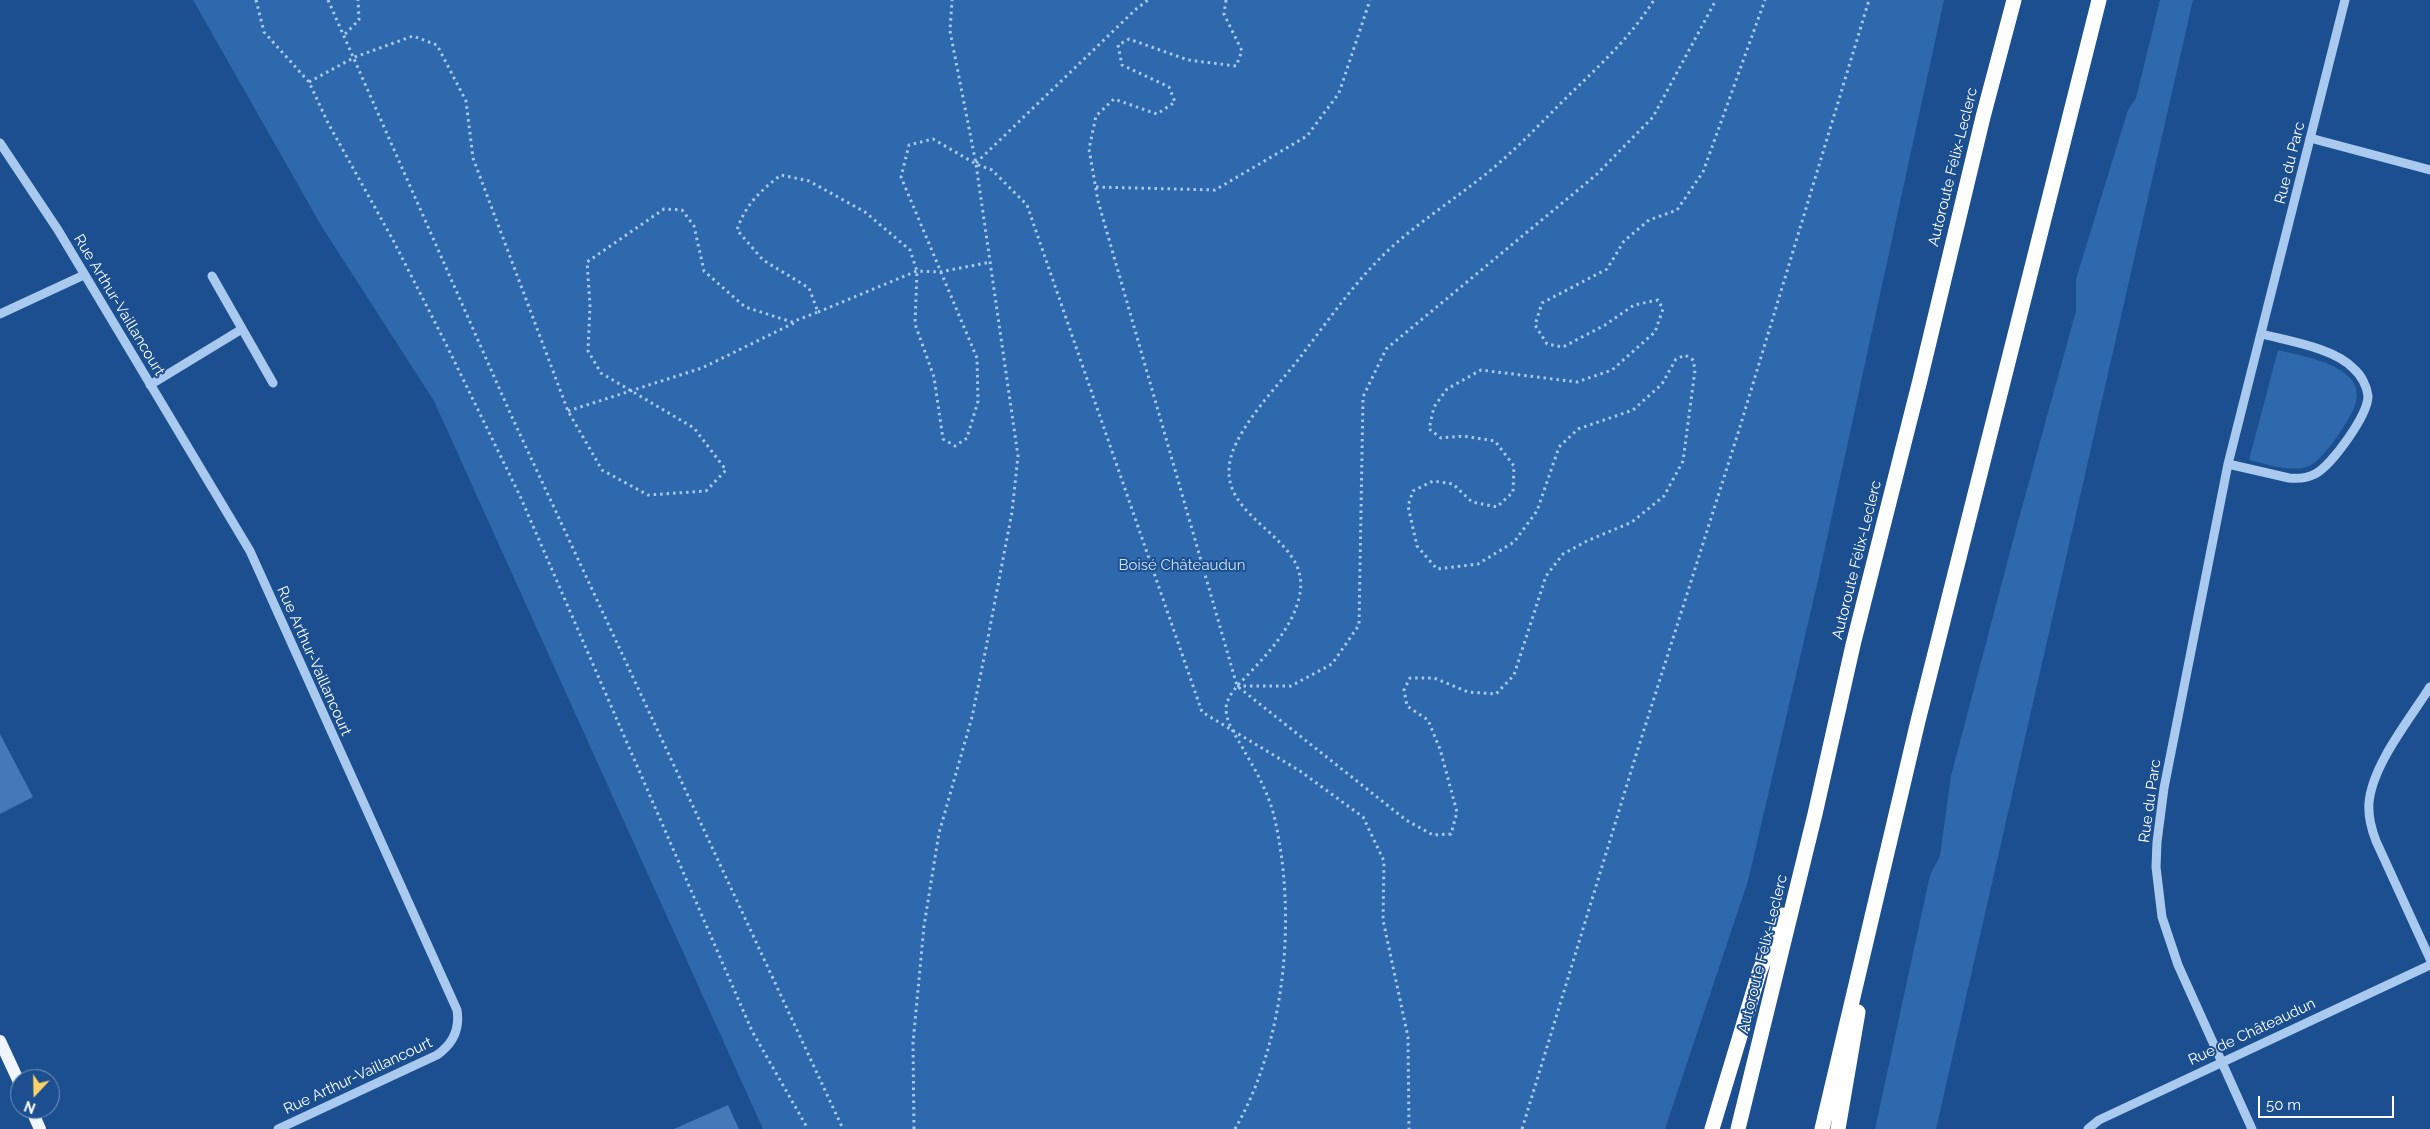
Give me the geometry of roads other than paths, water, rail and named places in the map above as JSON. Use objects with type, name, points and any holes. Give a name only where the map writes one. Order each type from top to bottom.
[{"type":"highway","name":"Autoroute Félix-Leclerc","points":[[1738,1129],[1804,860],[1853,645],[1931,336],[1983,117],[2014,0]]},
{"type":"highway","points":[[1822,1129],[1918,721],[2099,0]]},
{"type":"highway","points":[[1712,1129],[1759,973],[1804,860]]},
{"type":"highway","points":[[1838,1129],[1878,890]]},
{"type":"main road","points":[[0,1041],[13,1069]]},
{"type":"street","name":"Rue du Parc","points":[[2252,1129],[2169,942],[2158,896],[2157,842],[2164,788],[2228,464],[2345,0]]},
{"type":"street","points":[[2310,138],[2430,170]]},
{"type":"street","name":"Rue Arthur-Vaillancourt","points":[[0,143],[58,230],[250,551],[457,1010],[457,1030],[451,1042],[442,1051],[278,1129]]},
{"type":"street","points":[[0,314],[84,275]]},
{"type":"street","points":[[212,276],[273,383]]},
{"type":"street","points":[[150,385],[242,329]]},
{"type":"street","points":[[2228,464],[2289,478],[2298,479],[2314,474],[2331,460],[2360,418],[2367,404],[2368,396],[2364,383],[2343,358],[2262,334]]},
{"type":"street","points":[[2430,687],[2385,759],[2371,789],[2369,802],[2371,828],[2376,841],[2430,959]]},
{"type":"street","name":"Rue de Châteaudun","points":[[2088,1129],[2099,1120],[2222,1061],[2430,965]]},
{"type":"park label","name":"Boisé Châteaudun","points":[[1182,565]]}]
